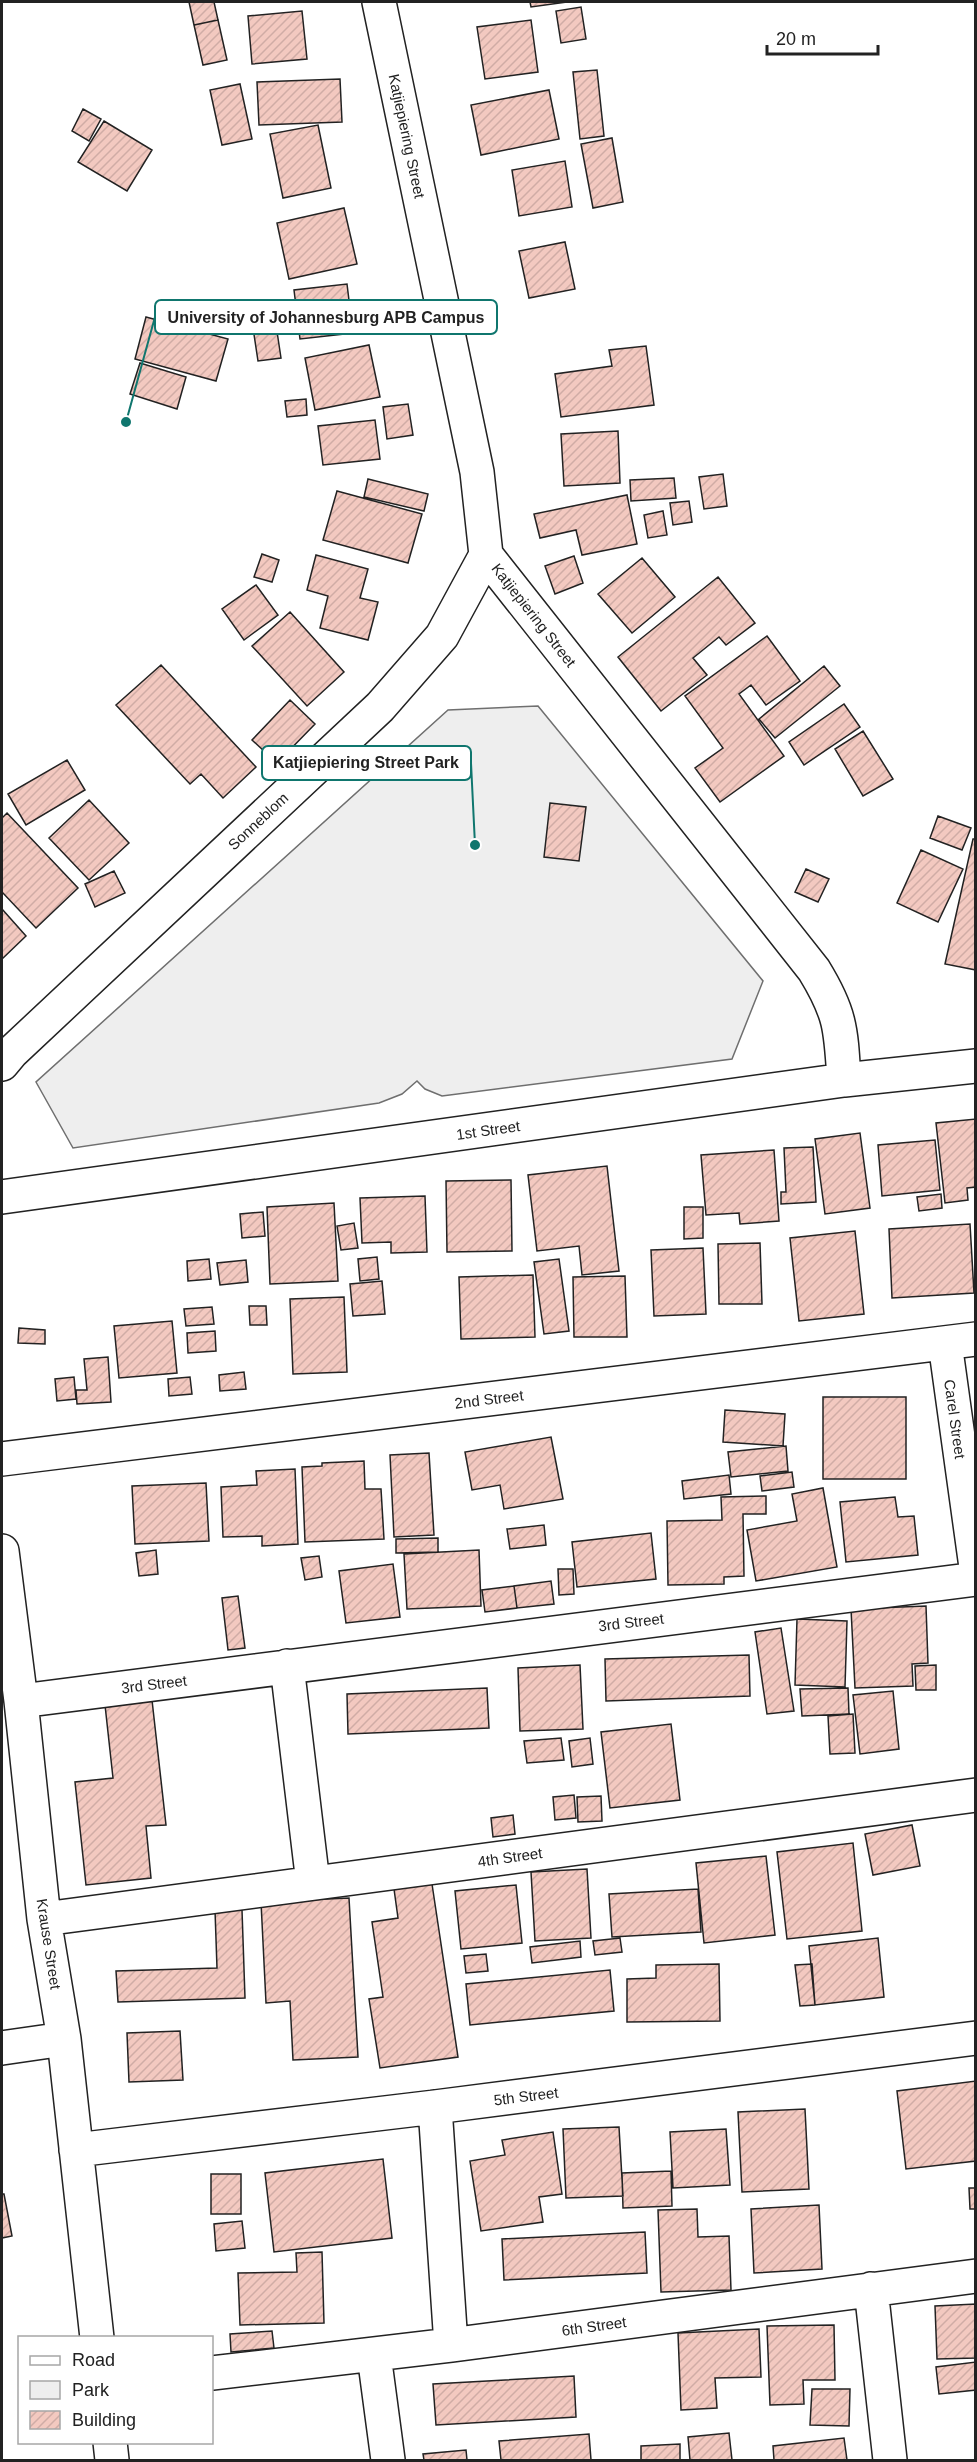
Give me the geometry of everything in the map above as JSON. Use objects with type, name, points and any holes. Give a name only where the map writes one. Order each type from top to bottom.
[{"type":"street","name":"Katjiepiering Street","points":[[379,2],[477,472],[486,555],[814,970],[831,1000],[841,1028],[843,1080]]},
{"type":"street","name":"Sonneblom","points":[[2,1064],[29,1036],[380,707],[442,636],[486,555]]},
{"type":"street","name":"1st Street","points":[[2,1197],[843,1080],[975,1066]]},
{"type":"street","name":"2nd Street","points":[[2,1459],[960,1341]]},
{"type":"street","name":"Carel Street","points":[[960,1341],[975,1567]]},
{"type":"street","name":"Krause Street","points":[[2,1551],[21,1701],[44,1919],[64,2039],[97,2336]]},
{"type":"street","name":"3rd Street","points":[[21,1701],[975,1579]]},
{"type":"street","points":[[287,1666],[313,1883]]},
{"type":"street","name":"4th Street","points":[[44,1919],[975,1795]]},
{"type":"street","name":"5th Street","points":[[76,2150],[975,2038]]},
{"type":"street","points":[[2,2048],[64,2039]]},
{"type":"street","points":[[435,2107],[451,2345]]},
{"type":"street","name":"6th Street","points":[[213,2373],[374,2355],[975,2276]]},
{"type":"street","points":[[871,2289],[890,2460]]},
{"type":"street","points":[[374,2355],[388,2460]]},
{"type":"street","points":[[110,2444],[112,2460]]},
{"type":"green space","points":[[538,706],[763,981],[732,1059],[442,1096],[425,1089],[417,1081],[402,1094],[379,1103],[73,1148],[36,1082],[448,710]]},
{"type":"building","points":[[189,2],[214,2],[218,20],[194,25]]},
{"type":"building","points":[[530,2],[567,2],[531,7]]},
{"type":"building","points":[[581,7],[586,39],[561,43],[556,11]]},
{"type":"building","points":[[302,11],[307,59],[252,64],[248,16]]},
{"type":"building","points":[[218,20],[227,60],[203,65],[194,25]]},
{"type":"building","points":[[531,20],[538,72],[485,79],[477,27]]},
{"type":"building","points":[[597,70],[604,136],[580,139],[573,72]]},
{"type":"building","points":[[340,79],[342,122],[259,125],[257,82]]},
{"type":"building","points":[[240,84],[252,139],[222,145],[210,90]]},
{"type":"building","points":[[549,90],[559,139],[481,155],[471,105]]},
{"type":"building","points":[[83,109],[101,119],[89,141],[72,131]]},
{"type":"building","points":[[104,121],[152,150],[127,191],[78,162]]},
{"type":"building","points":[[318,125],[331,188],[283,198],[270,134]]},
{"type":"building","points":[[612,138],[623,202],[593,208],[581,144]]},
{"type":"building","points":[[565,161],[572,207],[519,216],[512,170]]},
{"type":"building","points":[[344,208],[357,264],[289,279],[277,223]]},
{"type":"building","points":[[565,242],[575,289],[529,298],[519,251]]},
{"type":"building","points":[[347,284],[353,333],[300,339],[294,290]]},
{"type":"building","points":[[273,305],[281,358],[258,361],[250,308]]},
{"type":"building","points":[[146,317],[228,339],[216,381],[135,359]]},
{"type":"building","points":[[369,345],[380,397],[315,410],[305,358]]},
{"type":"building","points":[[646,346],[654,405],[561,417],[555,374],[612,366],[609,350]]},
{"type":"building","points":[[140,363],[186,377],[177,409],[130,394]]},
{"type":"building","points":[[306,399],[307,415],[287,417],[285,401]]},
{"type":"building","points":[[408,404],[413,435],[387,439],[383,407]]},
{"type":"building","points":[[375,420],[380,459],[323,465],[318,426]]},
{"type":"building","points":[[618,431],[620,483],[564,486],[561,434]]},
{"type":"building","points":[[723,474],[727,506],[704,509],[699,477]]},
{"type":"building","points":[[674,478],[676,498],[631,501],[630,480]]},
{"type":"building","points":[[368,479],[428,494],[424,511],[364,497]]},
{"type":"building","points":[[337,491],[422,514],[408,563],[323,540]]},
{"type":"building","points":[[627,495],[637,544],[582,555],[576,530],[540,538],[534,514]]},
{"type":"building","points":[[689,501],[692,522],[673,525],[670,503]]},
{"type":"building","points":[[663,511],[667,535],[648,538],[644,515]]},
{"type":"building","points":[[262,554],[279,560],[272,582],[254,577]]},
{"type":"building","points":[[316,555],[368,569],[360,598],[378,602],[368,640],[320,628],[328,596],[307,590]]},
{"type":"building","points":[[574,556],[583,583],[555,594],[545,566]]},
{"type":"building","points":[[642,558],[675,597],[632,633],[598,594]]},
{"type":"building","points":[[718,577],[755,623],[726,645],[719,637],[693,658],[707,675],[661,711],[618,657]]},
{"type":"building","points":[[256,585],[278,615],[244,640],[222,609]]},
{"type":"building","points":[[290,612],[344,672],[307,706],[252,646]]},
{"type":"building","points":[[767,636],[800,681],[766,705],[751,685],[739,694],[784,756],[720,802],[695,768],[723,748],[685,696]]},
{"type":"building","points":[[161,665],[256,767],[223,798],[201,774],[190,784],[116,705]]},
{"type":"building","points":[[824,666],[840,686],[775,738],[759,719]]},
{"type":"building","points":[[290,700],[315,724],[277,763],[252,740]]},
{"type":"building","points":[[844,704],[860,727],[804,765],[789,742]]},
{"type":"building","points":[[863,731],[893,779],[863,796],[835,749]]},
{"type":"building","points":[[67,760],[85,790],[26,825],[8,794]]},
{"type":"building","points":[[89,800],[129,843],[89,880],[49,838]]},
{"type":"building","points":[[550,803],[586,807],[579,861],[544,857]]},
{"type":"building","points":[[7,813],[78,888],[36,928],[2,892],[2,818]]},
{"type":"building","points":[[938,816],[971,828],[962,850],[930,838]]},
{"type":"building","points":[[973,839],[976,839],[976,970],[945,964]]},
{"type":"building","points":[[921,850],[963,869],[938,922],[897,903]]},
{"type":"building","points":[[806,869],[829,879],[818,902],[795,892]]},
{"type":"building","points":[[114,871],[125,893],[95,907],[85,884]]},
{"type":"building","points":[[2,909],[26,936],[2,959]]},
{"type":"building","points":[[976,1119],[976,1187],[967,1188],[968,1200],[945,1203],[936,1123]]},
{"type":"building","points":[[860,1133],[870,1208],[825,1214],[815,1139]]},
{"type":"building","points":[[935,1140],[940,1190],[882,1196],[878,1145]]},
{"type":"building","points":[[813,1147],[816,1202],[781,1204],[781,1192],[786,1192],[784,1148]]},
{"type":"building","points":[[774,1150],[779,1221],[740,1224],[739,1213],[706,1215],[701,1155]]},
{"type":"building","points":[[607,1166],[619,1271],[582,1275],[579,1246],[537,1251],[528,1175]]},
{"type":"building","points":[[511,1180],[512,1251],[447,1252],[446,1181]]},
{"type":"building","points":[[941,1194],[942,1208],[919,1211],[917,1197]]},
{"type":"building","points":[[425,1196],[427,1252],[391,1253],[391,1242],[362,1243],[360,1198]]},
{"type":"building","points":[[334,1203],[338,1281],[270,1284],[267,1207]]},
{"type":"building","points":[[684,1207],[703,1207],[703,1238],[684,1239]]},
{"type":"building","points":[[263,1212],[265,1236],[242,1238],[240,1214]]},
{"type":"building","points":[[354,1223],[358,1248],[341,1250],[337,1226]]},
{"type":"building","points":[[970,1224],[974,1293],[892,1298],[889,1229]]},
{"type":"building","points":[[855,1231],[864,1314],[799,1321],[790,1238]]},
{"type":"building","points":[[760,1243],[762,1304],[719,1304],[718,1244]]},
{"type":"building","points":[[703,1248],[706,1314],[654,1316],[651,1250]]},
{"type":"building","points":[[377,1257],[379,1279],[360,1281],[358,1259]]},
{"type":"building","points":[[209,1259],[211,1279],[188,1281],[187,1261]]},
{"type":"building","points":[[559,1259],[569,1331],[544,1334],[534,1262]]},
{"type":"building","points":[[246,1260],[248,1282],[220,1285],[217,1263]]},
{"type":"building","points":[[533,1275],[535,1337],[461,1339],[459,1277]]},
{"type":"building","points":[[625,1276],[627,1337],[574,1337],[573,1277]]},
{"type":"building","points":[[382,1281],[385,1314],[353,1316],[350,1284]]},
{"type":"building","points":[[344,1297],[347,1372],[293,1374],[290,1299]]},
{"type":"building","points":[[249,1306],[266,1306],[267,1325],[250,1325]]},
{"type":"building","points":[[212,1307],[214,1324],[186,1326],[184,1309]]},
{"type":"building","points":[[172,1321],[177,1373],[119,1378],[114,1326]]},
{"type":"building","points":[[19,1328],[45,1330],[45,1344],[18,1343]]},
{"type":"building","points":[[215,1331],[216,1351],[188,1353],[187,1333]]},
{"type":"building","points":[[108,1357],[111,1402],[77,1404],[76,1390],[87,1390],[84,1359]]},
{"type":"building","points":[[244,1372],[246,1389],[220,1391],[219,1375]]},
{"type":"building","points":[[74,1377],[76,1399],[57,1401],[55,1379]]},
{"type":"building","points":[[190,1377],[192,1394],[169,1396],[168,1379]]},
{"type":"building","points":[[823,1397],[906,1397],[906,1479],[823,1479]]},
{"type":"building","points":[[725,1410],[785,1414],[783,1446],[723,1442]]},
{"type":"building","points":[[551,1437],[563,1499],[504,1509],[500,1485],[472,1490],[465,1452]]},
{"type":"building","points":[[786,1446],[788,1471],[731,1477],[728,1452]]},
{"type":"building","points":[[429,1453],[434,1535],[394,1537],[390,1455]]},
{"type":"building","points":[[364,1461],[365,1489],[381,1489],[384,1539],[305,1542],[302,1467],[322,1466],[322,1463]]},
{"type":"building","points":[[295,1469],[298,1544],[262,1546],[262,1536],[223,1537],[221,1487],[257,1485],[256,1471]]},
{"type":"building","points":[[792,1472],[794,1487],[762,1491],[760,1476]]},
{"type":"building","points":[[729,1475],[731,1494],[684,1499],[682,1481]]},
{"type":"building","points":[[206,1483],[209,1541],[135,1544],[132,1486]]},
{"type":"building","points":[[823,1488],[837,1567],[756,1581],[747,1530],[797,1521],[792,1494]]},
{"type":"building","points":[[766,1496],[766,1514],[743,1514],[744,1576],[724,1577],[724,1584],[668,1585],[667,1521],[722,1520],[721,1497]]},
{"type":"building","points":[[895,1497],[898,1517],[914,1516],[918,1555],[846,1562],[840,1502]]},
{"type":"building","points":[[544,1525],[546,1545],[510,1549],[507,1529]]},
{"type":"building","points":[[651,1533],[656,1579],[577,1587],[572,1542]]},
{"type":"building","points":[[438,1538],[438,1552],[396,1553],[396,1539]]},
{"type":"building","points":[[156,1550],[158,1574],[139,1576],[136,1553]]},
{"type":"building","points":[[479,1550],[481,1606],[407,1609],[404,1554]]},
{"type":"building","points":[[319,1556],[322,1577],[305,1580],[301,1558]]},
{"type":"building","points":[[393,1564],[400,1617],[346,1623],[339,1571]]},
{"type":"building","points":[[558,1569],[573,1569],[574,1594],[559,1595]]},
{"type":"building","points":[[551,1581],[554,1604],[517,1608],[514,1586]]},
{"type":"building","points":[[514,1586],[517,1608],[485,1612],[482,1590]]},
{"type":"building","points":[[238,1596],[245,1648],[228,1650],[222,1598]]},
{"type":"building","points":[[926,1606],[928,1663],[912,1664],[913,1686],[855,1688],[851,1609]]},
{"type":"building","points":[[797,1619],[847,1621],[845,1687],[795,1685]]},
{"type":"building","points":[[781,1628],[794,1711],[767,1714],[755,1632]]},
{"type":"building","points":[[749,1655],[750,1696],[606,1701],[605,1659]]},
{"type":"building","points":[[580,1665],[583,1729],[520,1731],[518,1668]]},
{"type":"building","points":[[936,1665],[936,1690],[916,1690],[915,1666]]},
{"type":"building","points":[[487,1688],[489,1728],[348,1734],[347,1694]]},
{"type":"building","points":[[848,1688],[849,1714],[802,1716],[800,1689]]},
{"type":"building","points":[[893,1691],[899,1749],[860,1754],[853,1695]]},
{"type":"building","points":[[152,1700],[166,1825],[146,1826],[151,1878],[86,1885],[75,1782],[113,1778],[105,1705]]},
{"type":"building","points":[[853,1714],[855,1753],[830,1754],[828,1716]]},
{"type":"building","points":[[671,1724],[680,1800],[610,1808],[601,1732]]},
{"type":"building","points":[[561,1738],[564,1760],[527,1763],[524,1741]]},
{"type":"building","points":[[590,1738],[593,1764],[572,1767],[569,1741]]},
{"type":"building","points":[[574,1795],[576,1818],[555,1820],[553,1797]]},
{"type":"building","points":[[601,1796],[602,1821],[578,1822],[577,1797]]},
{"type":"building","points":[[513,1815],[515,1834],[493,1837],[491,1818]]},
{"type":"building","points":[[912,1825],[920,1866],[873,1875],[865,1834]]},
{"type":"building","points":[[853,1843],[862,1931],[787,1939],[777,1852]]},
{"type":"building","points":[[766,1856],[775,1935],[704,1943],[696,1863]]},
{"type":"building","points":[[587,1869],[591,1938],[535,1941],[531,1872]]},
{"type":"building","points":[[432,1884],[458,2057],[380,2068],[369,1999],[383,1997],[372,1922],[398,1918],[394,1889]]},
{"type":"building","points":[[516,1885],[522,1943],[461,1949],[455,1891]]},
{"type":"building","points":[[698,1889],[701,1932],[612,1937],[609,1894]]},
{"type":"building","points":[[349,1898],[358,2057],[293,2060],[290,2001],[266,2003],[261,1902]]},
{"type":"building","points":[[215,1910],[242,1910],[245,1998],[118,2002],[116,1971],[217,1968]]},
{"type":"building","points":[[620,1938],[622,1952],[595,1955],[593,1941]]},
{"type":"building","points":[[878,1938],[884,1997],[815,2005],[809,1946]]},
{"type":"building","points":[[580,1941],[581,1957],[532,1963],[530,1947]]},
{"type":"building","points":[[486,1954],[488,1971],[466,1973],[464,1956]]},
{"type":"building","points":[[719,1964],[720,2021],[627,2022],[627,1979],[656,1978],[656,1965]]},
{"type":"building","points":[[812,1964],[815,2005],[800,2006],[795,1965]]},
{"type":"building","points":[[610,1970],[614,2011],[470,2025],[466,1984]]},
{"type":"building","points":[[180,2031],[183,2080],[129,2082],[127,2033]]},
{"type":"building","points":[[976,2081],[976,2161],[906,2169],[897,2091]]},
{"type":"building","points":[[805,2109],[809,2189],[742,2192],[738,2112]]},
{"type":"building","points":[[619,2127],[623,2196],[566,2198],[563,2129]]},
{"type":"building","points":[[726,2129],[730,2185],[673,2188],[670,2132]]},
{"type":"building","points":[[553,2132],[562,2194],[539,2197],[543,2222],[481,2231],[470,2161],[505,2155],[502,2140]]},
{"type":"building","points":[[383,2159],[392,2238],[274,2252],[265,2173]]},
{"type":"building","points":[[671,2171],[672,2206],[623,2208],[622,2173]]},
{"type":"building","points":[[211,2174],[241,2174],[241,2214],[211,2214]]},
{"type":"building","points":[[969,2188],[976,2188],[976,2209],[970,2209]]},
{"type":"building","points":[[2,2194],[4,2194],[12,2236],[2,2238]]},
{"type":"building","points":[[819,2205],[822,2269],[754,2273],[751,2209]]},
{"type":"building","points":[[697,2209],[698,2237],[729,2236],[731,2290],[661,2292],[658,2210]]},
{"type":"building","points":[[242,2221],[245,2248],[216,2251],[214,2224]]},
{"type":"building","points":[[645,2232],[647,2273],[504,2280],[502,2239]]},
{"type":"building","points":[[322,2252],[324,2323],[240,2325],[238,2273],[297,2272],[296,2253]]},
{"type":"building","points":[[976,2304],[976,2358],[937,2359],[935,2306]]},
{"type":"building","points":[[834,2325],[835,2380],[803,2380],[804,2404],[770,2405],[767,2326]]},
{"type":"building","points":[[759,2329],[761,2377],[715,2378],[717,2408],[681,2410],[678,2333]]},
{"type":"building","points":[[272,2331],[274,2348],[231,2352],[230,2334]]},
{"type":"building","points":[[976,2362],[976,2390],[939,2394],[936,2367]]},
{"type":"building","points":[[574,2376],[576,2417],[436,2425],[433,2384]]},
{"type":"building","points":[[812,2389],[850,2389],[849,2426],[810,2425]]},
{"type":"building","points":[[729,2433],[732,2460],[690,2460],[688,2437]]},
{"type":"building","points":[[589,2434],[591,2460],[501,2460],[499,2441]]},
{"type":"building","points":[[844,2438],[847,2460],[774,2460],[773,2446]]},
{"type":"building","points":[[680,2444],[680,2460],[641,2460],[641,2446]]},
{"type":"building","points":[[466,2450],[467,2460],[424,2460],[423,2454]]},
{"type":"place","name":"University of Johannesburg APB Campus","points":[[126,422]]},
{"type":"place","name":"Katjiepiering Street Park","points":[[475,845]]}]
